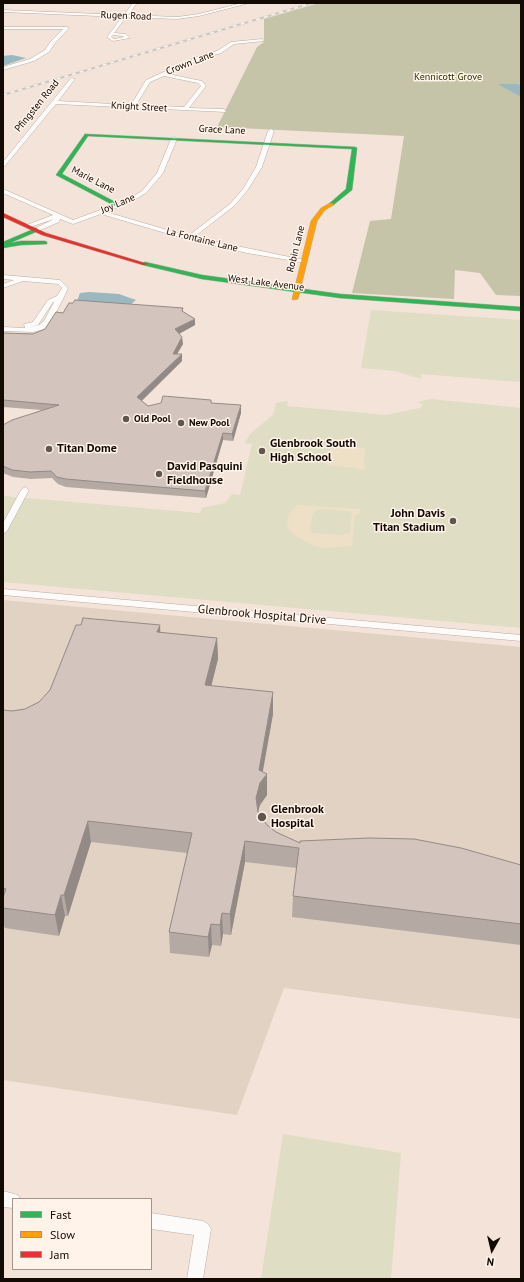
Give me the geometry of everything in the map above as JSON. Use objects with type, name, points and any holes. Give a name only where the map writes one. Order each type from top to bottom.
[{"type":"main road","name":"Grace Lane","points":[[87,135],[355,148]]},
{"type":"main road","name":"Marie Lane","points":[[87,135],[59,175],[117,205]]},
{"type":"main road","name":"Robin Lane","points":[[296,295],[314,221],[323,209],[338,201],[349,190],[355,148]]},
{"type":"main road","points":[[3,215],[26,231],[3,245]]},
{"type":"main road","name":"West Lake Avenue","points":[[3,224],[16,231],[36,230],[70,243],[167,270],[296,295],[340,296],[521,309]]},
{"type":"main road","points":[[3,236],[16,231]]},
{"type":"main road","name":"West Lake Avenue","points":[[26,231],[46,243],[59,248]]},
{"type":"main road","points":[[3,245],[46,243]]},
{"type":"main road","name":"West Lake Avenue","points":[[147,274],[204,286],[521,315]]},
{"type":"street","points":[[112,34],[135,3]]},
{"type":"street","name":"Rugen Road","points":[[3,12],[177,18],[199,16],[247,3]]},
{"type":"street","points":[[13,12],[18,7]]},
{"type":"street","points":[[76,20],[80,15]]},
{"type":"street","points":[[3,70],[32,60],[47,51],[53,42],[71,24]]},
{"type":"street","points":[[3,28],[67,28]]},
{"type":"street","name":"Crown Lane","points":[[132,106],[148,81],[200,58],[219,52],[233,43],[262,40]]},
{"type":"street","points":[[162,74],[200,82],[204,86],[185,109]]},
{"type":"street","name":"Pfingsten Road","points":[[3,166],[73,79]]},
{"type":"street","name":"Knight Street","points":[[55,102],[224,111]]},
{"type":"street","points":[[190,238],[232,205],[245,190],[259,167],[270,130]]},
{"type":"street","name":"Joy Lane","points":[[57,216],[73,222],[102,212],[144,192],[160,173],[174,139]]},
{"type":"street","points":[[3,191],[57,216]]},
{"type":"street","name":"La Fontaine Lane","points":[[102,212],[148,227],[190,238],[304,262]]},
{"type":"street","points":[[36,230],[57,222],[57,216]]},
{"type":"street","points":[[26,231],[57,216]]},
{"type":"street","points":[[3,277],[60,282],[65,288],[47,322],[42,327],[33,330],[3,329]]},
{"type":"street","points":[[3,286],[24,279]]},
{"type":"street","points":[[3,324],[28,326],[36,324],[50,301],[61,297]]},
{"type":"street","points":[[3,531],[25,490]]},
{"type":"street","name":"Glenbrook Hospital Drive","points":[[3,592],[521,638]]},
{"type":"street","points":[[152,1221],[203,1229],[195,1279]]},
{"type":"shaded area","points":[[371,310],[521,320],[521,382],[421,374],[421,379],[395,371],[361,368]]},
{"type":"shaded area","points":[[430,399],[521,408],[521,628],[3,582],[3,496],[200,513],[202,508],[225,503],[232,494],[240,495],[252,444],[245,443],[250,434],[273,415],[276,403],[288,401],[287,406],[386,415],[420,408],[423,405],[418,402]]},
{"type":"shaded area","name":"Glenbrook Hospital","points":[[3,600],[521,647],[521,1019],[284,988],[237,1115],[3,1080]]},
{"type":"shaded area","points":[[283,1134],[401,1153],[391,1279],[261,1279]]},
{"type":"green space","name":"Kennicott Grove","points":[[319,3],[521,3],[521,296],[496,295],[480,273],[455,270],[454,299],[352,293],[370,221],[391,219],[404,136],[217,127],[257,47],[264,42],[264,19]]},
{"type":"sand","points":[[340,446],[351,446],[365,449],[364,465],[366,469],[361,470],[356,468],[326,465],[324,459],[327,453],[331,449]]},
{"type":"sand","points":[[297,505],[360,509],[361,513],[355,515],[352,546],[324,548],[313,546],[294,535],[288,528],[287,520],[289,513]],"holes":[[[319,509],[349,511],[352,514],[350,533],[342,535],[313,533],[310,530],[313,513]]]},
{"type":"water","points":[[12,55],[26,58],[3,66],[3,56]]},
{"type":"water","points":[[498,84],[518,84],[521,86],[521,97]]},
{"type":"water","points":[[89,292],[119,294],[136,300],[130,305],[77,301],[80,293]]},
{"type":"building","name":"Glenbrook South High School","points":[[75,300],[183,308],[182,311],[195,319],[175,329],[182,337],[173,354],[182,354],[137,397],[148,406],[161,403],[163,396],[211,400],[211,403],[241,405],[232,434],[223,433],[205,491],[66,479],[57,477],[51,471],[30,472],[12,470],[3,466],[3,425],[12,420],[59,405],[3,400],[3,333],[33,334],[45,329],[56,312],[63,313],[69,303],[73,303]]},
{"type":"building","points":[[83,618],[160,625],[157,632],[217,638],[205,685],[273,692],[259,770],[267,774],[260,783],[256,798],[258,812],[267,825],[276,832],[300,843],[300,841],[369,838],[414,839],[461,848],[521,865],[521,924],[293,896],[299,848],[245,841],[230,914],[222,913],[220,925],[211,924],[208,937],[169,932],[192,833],[88,821],[64,895],[61,895],[55,915],[3,908],[3,897],[6,889],[3,888],[3,710],[12,711],[25,709],[39,702],[50,690],[76,625],[81,625]]},
{"type":"railway","points":[[3,95],[312,3]]},
{"type":"traffic: fast","points":[[117,205],[59,175],[87,135],[355,148],[349,190],[332,204]]},
{"type":"traffic: fast","points":[[3,244],[36,230]]},
{"type":"traffic: fast","points":[[3,246],[21,243],[45,243]]},
{"type":"traffic: fast","points":[[145,264],[202,277],[340,296],[521,309]]},
{"type":"traffic: slow","points":[[295,299],[314,221],[323,209],[332,204]]},
{"type":"traffic: jam","points":[[3,215],[44,234],[145,264]]},
{"type":"place","name":"Old Pool","points":[[126,419]]},
{"type":"place","name":"New Pool","points":[[181,423]]},
{"type":"place","name":"Titan Dome","points":[[49,449]]},
{"type":"place","name":"Glenbrook South High School","points":[[262,451]]},
{"type":"place","name":"David Pasquini Fieldhouse","points":[[159,474]]},
{"type":"place","name":"John Davis Titan Stadium","points":[[453,521]]},
{"type":"place","name":"Glenbrook Hospital","points":[[262,817]]}]
